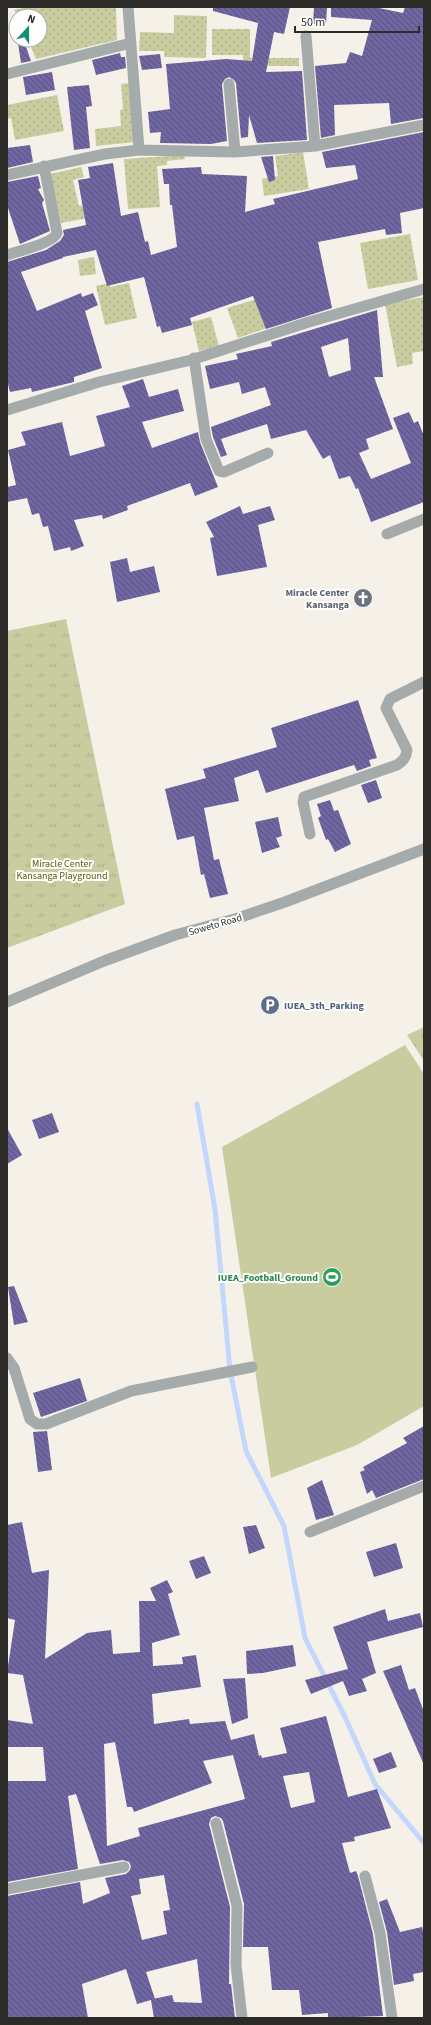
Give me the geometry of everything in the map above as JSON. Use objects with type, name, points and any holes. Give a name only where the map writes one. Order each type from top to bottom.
[{"type":"street","points":[[128,7],[139,150]]},
{"type":"street","points":[[306,36],[315,146]]},
{"type":"street","points":[[7,74],[131,43]]},
{"type":"street","points":[[229,84],[235,152]]},
{"type":"street","points":[[7,175],[105,154],[139,150],[235,152],[315,146],[424,125]]},
{"type":"street","points":[[7,255],[49,241],[58,233],[44,166]]},
{"type":"street","points":[[7,410],[99,382],[194,358],[309,322],[424,289]]},
{"type":"street","points":[[194,358],[206,438],[220,470],[224,472],[268,453]]},
{"type":"street","points":[[387,534],[424,519]]},
{"type":"street","points":[[310,834],[303,802],[304,796],[403,761],[407,750],[386,708],[390,699],[424,682]]},
{"type":"street","name":"Soweto Road","points":[[7,1002],[104,961],[175,935],[238,918],[285,902],[424,848]]},
{"type":"street","points":[[7,1358],[14,1368],[30,1419],[36,1424],[46,1424],[131,1391],[252,1367]]},
{"type":"street","points":[[310,1532],[424,1486]]},
{"type":"street","points":[[216,1823],[237,1906],[236,1965],[242,2018]]},
{"type":"street","points":[[7,1889],[124,1867]]},
{"type":"street","points":[[365,1876],[380,1933],[392,2018]]},
{"type":"green space","points":[[116,7],[117,40],[36,59],[31,48],[48,48],[48,8],[22,8]]},
{"type":"green space","points":[[174,15],[207,16],[206,58],[164,57],[164,51],[139,51],[140,32],[174,33]]},
{"type":"green space","points":[[212,29],[250,29],[250,58],[299,58],[299,66],[263,66],[243,63],[243,55],[212,55]]},
{"type":"green space","points":[[129,83],[135,142],[96,146],[95,129],[121,126],[120,110],[123,109],[121,84]]},
{"type":"green space","points":[[57,95],[64,131],[15,140],[11,118],[7,119],[7,105]]},
{"type":"green space","points":[[303,152],[309,189],[264,196],[262,179],[278,176],[275,156]]},
{"type":"green space","points":[[184,155],[185,159],[167,161],[167,165],[157,166],[160,207],[128,209],[124,159]]},
{"type":"green space","points":[[81,167],[84,177],[73,180],[79,206],[85,205],[88,218],[61,223],[50,174]]},
{"type":"green space","points":[[410,234],[418,280],[368,289],[360,243]]},
{"type":"green space","points":[[94,257],[96,274],[80,276],[78,260]]},
{"type":"green space","points":[[109,283],[110,287],[129,283],[137,318],[105,325],[96,286]]},
{"type":"green space","points":[[424,297],[424,351],[412,353],[413,364],[397,367],[385,304]]},
{"type":"green space","points":[[260,298],[270,327],[238,338],[227,308]]},
{"type":"green space","points":[[211,317],[219,346],[199,351],[192,322]]},
{"type":"green space","name":"Miracle Center Kansanga Playground","points":[[66,619],[125,904],[7,948],[7,631]]},
{"type":"green space","points":[[424,1027],[424,1061],[407,1035]]},
{"type":"green space","name":"IUEA_Football_Ground","points":[[405,1045],[424,1074],[424,1406],[357,1445],[271,1478],[222,1147]]},
{"type":"building","points":[[213,7],[290,7],[284,34],[274,32],[266,72],[302,71],[307,140],[257,143],[249,115],[248,137],[241,138],[236,83],[229,77],[225,79],[222,84],[227,141],[211,144],[160,143],[161,132],[150,133],[148,112],[170,109],[166,64],[226,59],[252,61],[258,23],[213,11]]},
{"type":"building","points":[[314,7],[327,7],[326,24],[313,24]]},
{"type":"building","points":[[331,7],[374,7],[403,13],[405,7],[424,7],[424,118],[391,124],[389,103],[334,105],[335,135],[321,138],[315,66],[346,63],[350,52],[362,56],[372,20],[331,17]]},
{"type":"building","points":[[19,48],[26,48],[31,61],[21,63]]},
{"type":"building","points":[[120,53],[121,57],[125,57],[126,68],[96,75],[92,60]]},
{"type":"building","points":[[160,54],[162,68],[142,70],[139,56]]},
{"type":"building","points":[[52,72],[55,90],[26,95],[23,77]]},
{"type":"building","points":[[89,85],[92,106],[86,107],[90,148],[74,150],[67,87]]},
{"type":"building","points":[[424,132],[424,208],[400,213],[402,233],[386,235],[385,229],[318,242],[332,308],[266,329],[253,296],[190,318],[192,325],[162,333],[160,326],[157,327],[144,277],[107,286],[96,250],[63,257],[21,272],[37,311],[81,293],[82,297],[93,293],[98,305],[85,311],[102,368],[74,377],[74,382],[32,392],[31,388],[10,392],[7,380],[7,262],[46,250],[60,241],[64,235],[63,230],[86,225],[78,180],[90,178],[88,167],[113,163],[121,216],[138,212],[145,242],[148,241],[151,255],[177,247],[172,205],[170,205],[169,184],[164,184],[162,169],[201,167],[202,174],[247,176],[245,212],[275,204],[273,199],[358,179],[355,165],[326,168],[322,152]]},
{"type":"building","points":[[30,145],[33,162],[7,168],[7,148]]},
{"type":"building","points":[[273,156],[275,180],[269,182],[261,157]]},
{"type":"building","points":[[38,176],[41,188],[38,189],[44,200],[42,203],[50,231],[20,244],[7,205],[7,182]]},
{"type":"building","points":[[377,310],[383,377],[374,377],[393,429],[366,439],[369,449],[359,453],[371,479],[411,463],[393,418],[409,412],[414,423],[418,421],[424,436],[424,502],[371,522],[358,488],[356,489],[350,476],[339,479],[330,455],[323,459],[306,430],[271,439],[267,424],[221,439],[227,455],[221,457],[213,437],[211,427],[271,405],[265,387],[242,394],[239,382],[210,389],[205,366],[238,359],[236,354],[272,346],[271,342]],"holes":[[[348,338],[351,370],[329,377],[321,347]]]},
{"type":"building","points":[[143,379],[149,397],[178,389],[184,411],[142,422],[152,448],[198,432],[200,442],[218,487],[195,496],[190,483],[127,506],[128,510],[103,519],[102,515],[74,520],[84,546],[71,551],[70,547],[54,551],[48,526],[43,527],[39,513],[32,515],[27,498],[7,502],[7,487],[16,485],[8,450],[26,445],[21,432],[62,422],[70,456],[105,446],[96,416],[130,407],[122,386]]},
{"type":"building","points":[[240,506],[243,514],[270,506],[275,520],[258,525],[267,567],[217,576],[210,538],[214,537],[206,522]]},
{"type":"building","points":[[127,558],[130,572],[154,566],[160,592],[117,602],[110,562]]},
{"type":"building","points":[[358,700],[377,758],[369,760],[371,766],[357,771],[354,765],[266,793],[258,770],[234,778],[239,801],[204,808],[214,860],[219,859],[228,894],[210,898],[204,874],[201,875],[194,836],[177,840],[165,789],[206,778],[203,769],[277,747],[271,728]]},
{"type":"building","points":[[376,780],[382,798],[368,803],[361,785]]},
{"type":"building","points":[[330,800],[334,811],[338,810],[351,844],[335,852],[328,839],[326,840],[318,818],[321,816],[317,804]]},
{"type":"building","points":[[278,817],[282,836],[276,838],[280,847],[262,853],[255,822]]},
{"type":"building","points":[[52,1113],[59,1132],[39,1139],[32,1120]]},
{"type":"building","points":[[7,1128],[22,1155],[7,1164]]},
{"type":"building","points":[[14,1286],[28,1322],[14,1325],[8,1287]]},
{"type":"building","points":[[80,1378],[87,1401],[41,1417],[33,1393]]},
{"type":"building","points":[[424,1426],[424,1479],[376,1498],[372,1490],[367,1494],[360,1472],[365,1470],[363,1467],[407,1443],[403,1438]]},
{"type":"building","points":[[47,1431],[52,1470],[38,1472],[33,1432]]},
{"type":"building","points":[[322,1480],[334,1515],[316,1520],[307,1488]]},
{"type":"building","points":[[22,1522],[32,1573],[49,1570],[45,1659],[87,1633],[111,1630],[113,1654],[140,1652],[139,1601],[156,1601],[150,1588],[167,1580],[173,1592],[168,1594],[180,1635],[152,1643],[153,1666],[183,1664],[182,1657],[196,1655],[201,1687],[152,1694],[154,1724],[189,1719],[190,1724],[225,1721],[231,1740],[254,1734],[259,1756],[261,1755],[262,1758],[287,1753],[280,1728],[326,1716],[348,1797],[377,1789],[391,1828],[354,1837],[355,1841],[342,1843],[350,1873],[356,1871],[358,1876],[373,1934],[383,2016],[328,2018],[328,2013],[302,2015],[299,1990],[272,1990],[268,1947],[243,1947],[244,1904],[223,1821],[221,1818],[215,1816],[211,1818],[209,1824],[230,1907],[229,1984],[231,1984],[235,2018],[154,2018],[151,2000],[137,2004],[126,1969],[82,1984],[88,2018],[7,2018],[7,1896],[80,1882],[83,1904],[110,1893],[105,1878],[126,1874],[130,1870],[131,1866],[129,1862],[123,1860],[100,1864],[76,1794],[68,1796],[78,1869],[7,1882],[7,1781],[46,1781],[43,1747],[7,1747],[7,1720],[33,1724],[23,1675],[7,1673],[15,1620],[7,1618],[7,1525]],"holes":[[[115,1742],[127,1807],[132,1807],[134,1812],[212,1783],[203,1761],[233,1755],[245,1799],[138,1828],[140,1836],[107,1846],[104,1744]],[[309,1772],[315,1802],[291,1808],[283,1776]],[[164,1875],[170,1910],[163,1911],[167,1934],[142,1940],[131,1896],[141,1894],[139,1879]],[[197,1959],[202,2003],[174,2002],[172,1995],[155,1999],[146,1972]]]},
{"type":"building","points":[[256,1525],[265,1548],[249,1554],[243,1527]]},
{"type":"building","points":[[396,1543],[403,1568],[374,1577],[366,1552]]},
{"type":"building","points":[[204,1556],[211,1573],[196,1579],[189,1561]]},
{"type":"building","points":[[385,1609],[388,1621],[420,1613],[423,1627],[367,1642],[376,1673],[362,1679],[367,1691],[349,1696],[343,1681],[311,1694],[305,1680],[348,1669],[333,1627]]},
{"type":"building","points":[[293,1645],[296,1666],[263,1673],[247,1674],[246,1651]]},
{"type":"building","points":[[401,1665],[409,1690],[415,1688],[424,1712],[424,1765],[383,1671]]},
{"type":"building","points":[[245,1678],[248,1718],[232,1724],[223,1679]]},
{"type":"building","points":[[391,1752],[397,1767],[379,1773],[373,1759]]},
{"type":"building","points":[[387,1899],[400,1932],[422,1927],[424,1935],[424,1972],[413,1974],[414,1981],[394,1985],[387,1932],[379,1902]]},
{"type":"waterway","points":[[197,1104],[215,1209],[230,1370],[246,1451],[284,1526],[305,1638],[345,1717],[375,1784],[424,1843]]},
{"type":"place","name":"Miracle Center Kansanga","points":[[363,598]]},
{"type":"place","name":"IUEA_3th_Parking","points":[[270,1005]]},
{"type":"place","name":"IUEA_Football_Ground","points":[[332,1277]]}]
